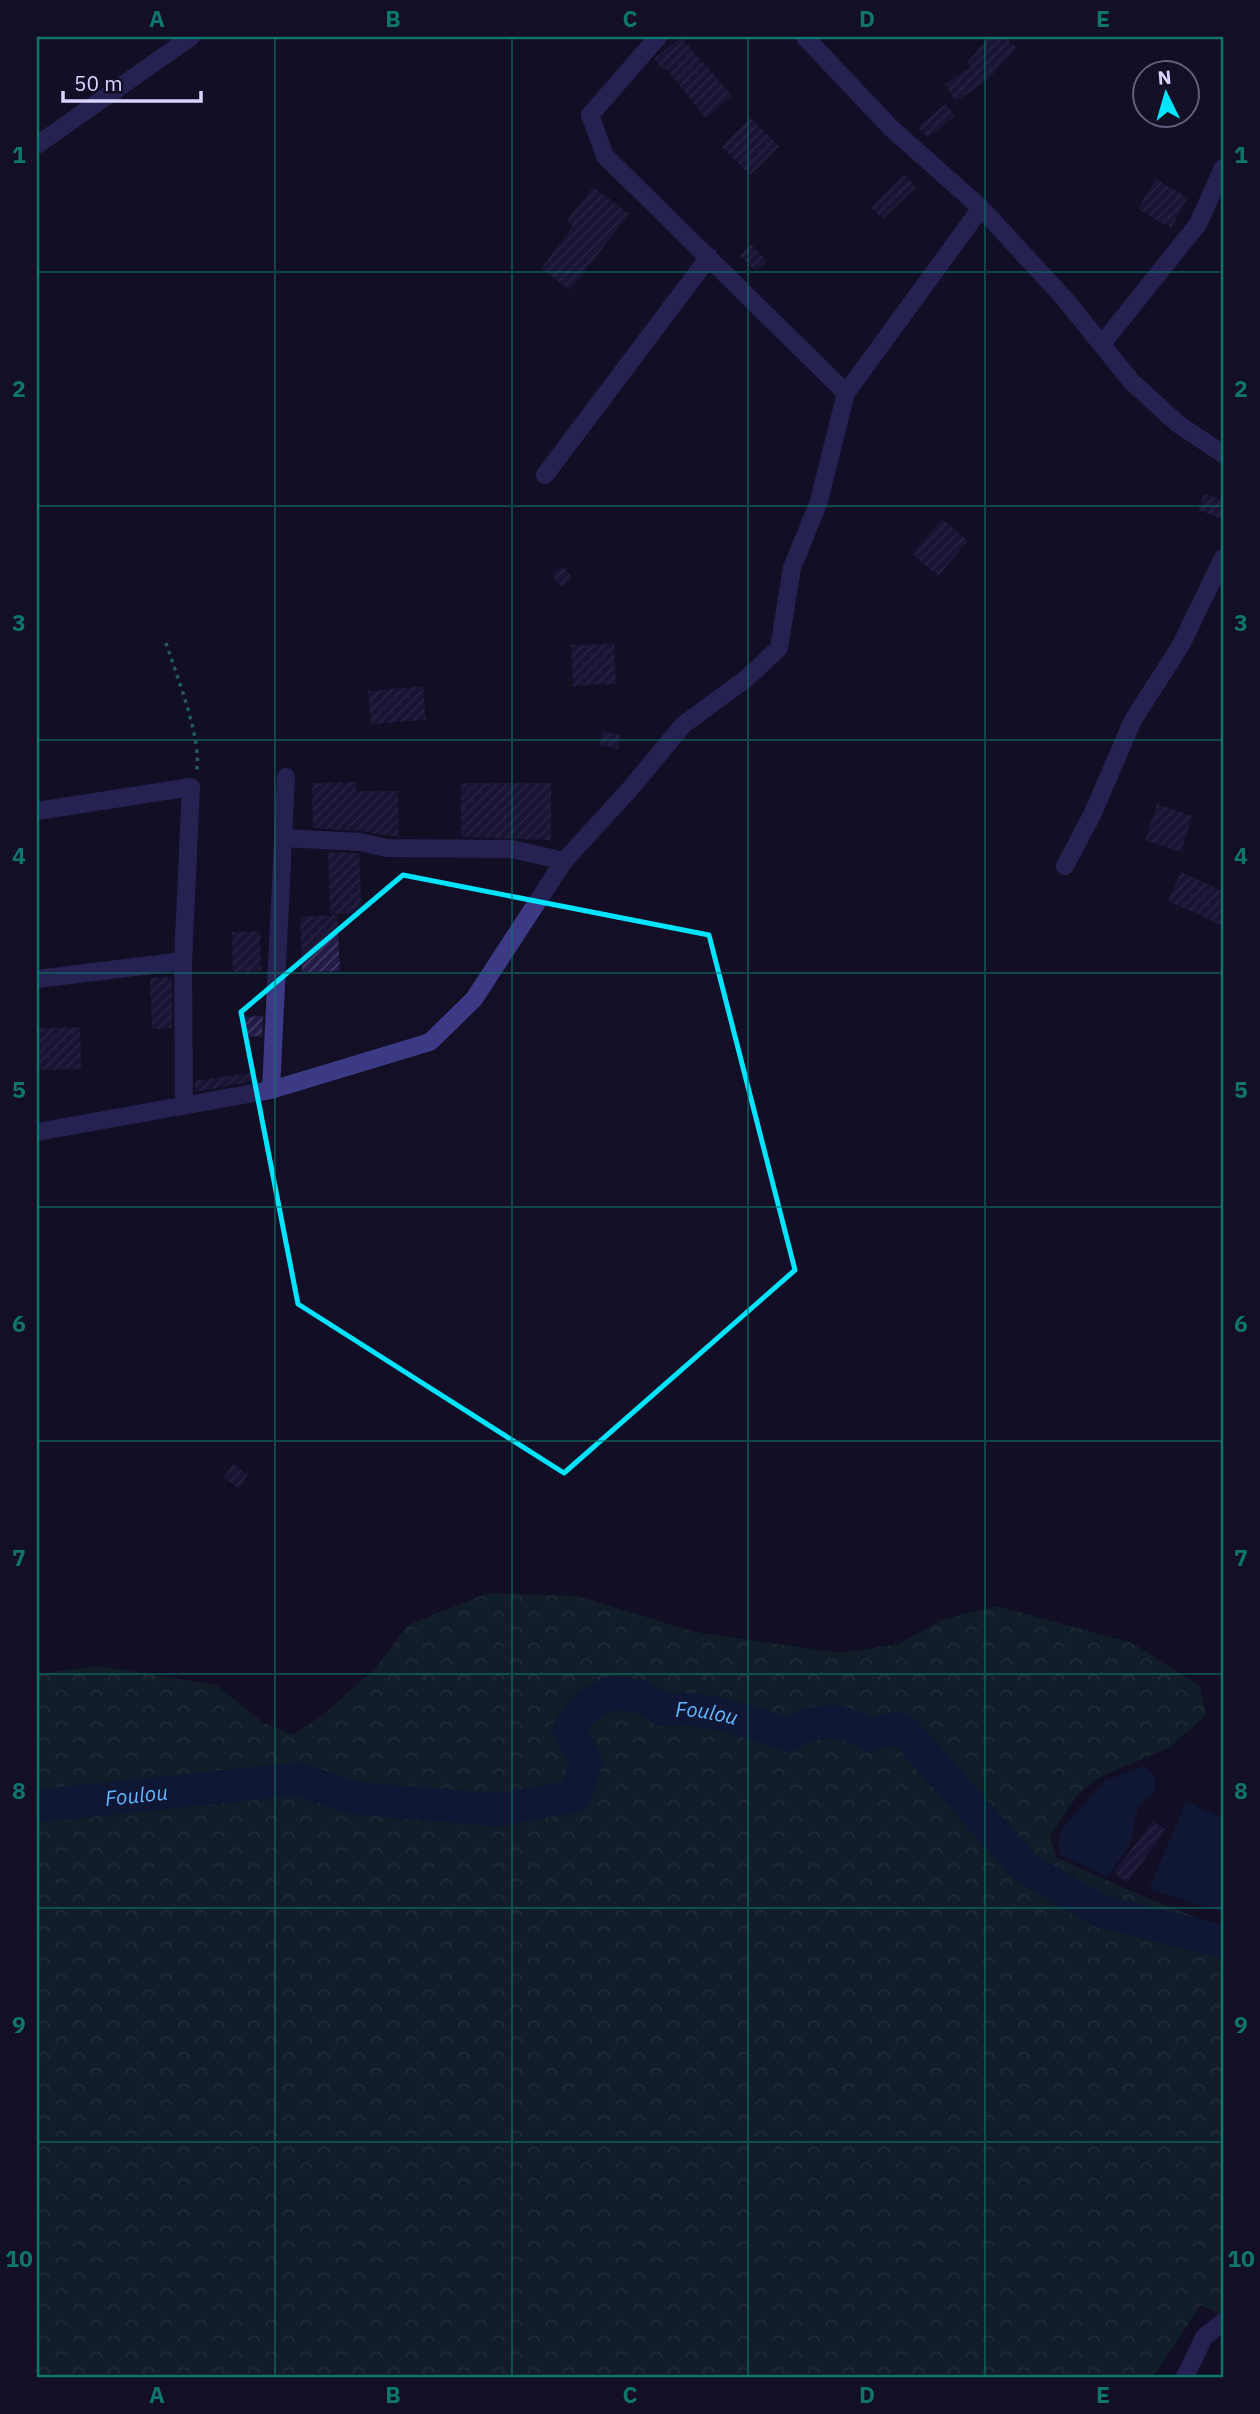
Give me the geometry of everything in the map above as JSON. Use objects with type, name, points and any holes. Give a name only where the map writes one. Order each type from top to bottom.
[{"type":"street","points":[[37,145],[191,37]]},
{"type":"street","points":[[658,37],[590,115],[605,156],[846,393]]},
{"type":"street","points":[[804,37],[891,128],[981,208],[1064,298],[1131,381],[1178,424],[1223,454]]},
{"type":"street","points":[[1102,345],[1198,224],[1223,169]]},
{"type":"street","points":[[37,1132],[271,1090],[430,1042],[474,999],[564,861],[630,789],[683,725],[747,678],[779,648],[792,568],[819,501],[846,393],[981,208]]},
{"type":"street","points":[[545,475],[709,257]]},
{"type":"street","points":[[1065,866],[1092,816],[1132,720],[1181,645],[1223,558]]},
{"type":"street","points":[[271,1090],[286,777]]},
{"type":"street","points":[[37,811],[191,787],[183,961],[184,1105]]},
{"type":"street","points":[[284,838],[360,842],[387,848],[512,849],[564,861]]},
{"type":"street","points":[[37,979],[183,961]]},
{"type":"street","points":[[1185,2377],[1204,2337],[1223,2322]]},
{"type":"path","points":[[166,643],[195,738],[198,766],[191,787]]},
{"type":"highlighted area","points":[[403,875],[709,935],[795,1270],[564,1473],[298,1304],[241,1012]]},
{"type":"green space","points":[[488,1593],[577,1596],[695,1632],[841,1653],[899,1644],[944,1619],[997,1606],[1132,1643],[1200,1686],[1206,1715],[1170,1747],[1102,1776],[1079,1793],[1050,1836],[1056,1857],[1135,1893],[1223,1928],[1223,2317],[1201,2305],[1153,2377],[37,2377],[37,1674],[99,1666],[216,1685],[262,1722],[292,1735],[323,1715],[376,1668],[408,1625]]},
{"type":"water","points":[[1145,1766],[1155,1776],[1155,1793],[1142,1802],[1129,1844],[1107,1877],[1060,1854],[1058,1842],[1061,1830],[1105,1781]]},
{"type":"water","points":[[1186,1802],[1223,1818],[1223,1912],[1149,1889]]},
{"type":"building","points":[[681,37],[732,96],[705,118],[666,68],[663,70],[654,59]]},
{"type":"building","points":[[990,37],[1005,37],[1017,48],[987,81],[956,101],[945,84],[971,66],[967,62]]},
{"type":"building","points":[[946,104],[955,116],[928,138],[918,127]]},
{"type":"building","points":[[750,118],[779,146],[750,175],[722,147]]},
{"type":"building","points":[[904,174],[916,187],[883,219],[871,207]]},
{"type":"building","points":[[1156,179],[1188,198],[1171,228],[1138,209]]},
{"type":"building","points":[[593,187],[629,214],[570,290],[541,269],[573,226],[567,221]]},
{"type":"building","points":[[751,244],[767,261],[756,271],[740,256]]},
{"type":"building","points":[[1204,494],[1223,501],[1223,519],[1198,510]]},
{"type":"building","points":[[942,519],[968,541],[938,576],[912,554]]},
{"type":"building","points":[[562,566],[573,577],[562,587],[552,576]]},
{"type":"building","points":[[614,644],[616,684],[573,686],[571,645]]},
{"type":"building","points":[[423,686],[426,720],[371,724],[368,691]]},
{"type":"building","points":[[603,731],[621,735],[618,749],[600,745]]},
{"type":"building","points":[[356,782],[356,791],[398,791],[399,837],[313,828],[312,783]]},
{"type":"building","points":[[461,783],[551,783],[551,840],[461,837]]},
{"type":"building","points":[[1157,804],[1192,816],[1181,852],[1145,840]]},
{"type":"building","points":[[328,852],[359,853],[362,913],[330,914]]},
{"type":"building","points":[[1181,872],[1223,891],[1223,926],[1168,901]]},
{"type":"building","points":[[337,915],[340,971],[302,972],[300,917]]},
{"type":"building","points":[[260,931],[261,971],[233,972],[232,932]]},
{"type":"building","points":[[172,977],[172,1028],[152,1029],[150,978]]},
{"type":"building","points":[[263,1016],[262,1036],[242,1037],[242,1017]]},
{"type":"building","points":[[80,1027],[81,1069],[37,1070],[37,1028]]},
{"type":"building","points":[[254,1072],[255,1081],[195,1092],[195,1081]]},
{"type":"building","points":[[233,1464],[248,1474],[239,1489],[224,1478]]},
{"type":"building","points":[[1153,1821],[1166,1830],[1127,1882],[1114,1872]]},
{"type":"waterway","name":"Foulou","points":[[37,1806],[299,1779],[353,1798],[498,1810],[575,1796],[586,1762],[569,1729],[586,1706],[611,1693],[640,1696],[663,1710],[697,1710],[729,1716],[789,1735],[809,1725],[829,1722],[849,1725],[869,1735],[896,1728],[906,1733],[1025,1868],[1101,1911],[1223,1942]]}]
